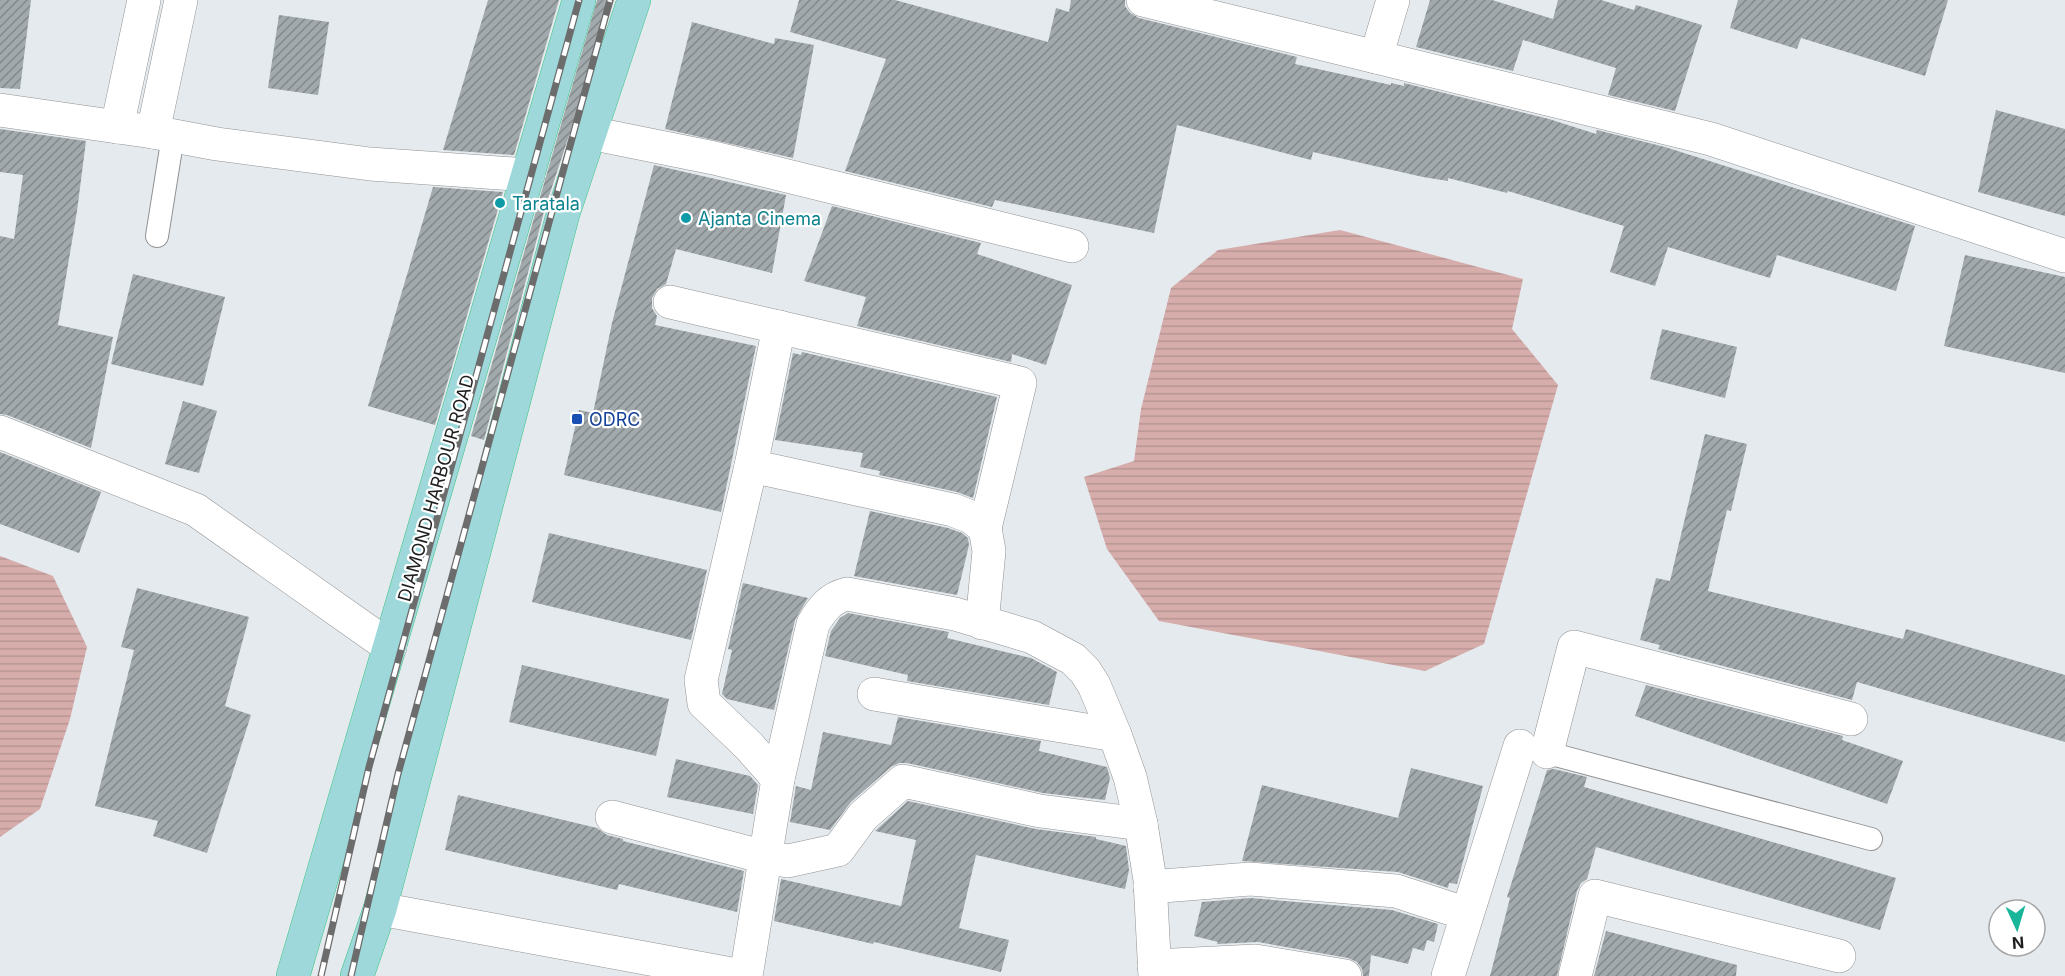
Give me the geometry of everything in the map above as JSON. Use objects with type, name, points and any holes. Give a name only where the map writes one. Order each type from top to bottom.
[{"type":"highway","name":"DIAMOND HARBOUR ROAD","points":[[293,976],[579,0]]},
{"type":"highway","points":[[357,976],[380,909],[563,214],[634,0]]},
{"type":"street","points":[[117,127],[144,0]]},
{"type":"street","points":[[163,134],[181,0]]},
{"type":"street","points":[[1143,0],[1712,139],[2065,256]]},
{"type":"street","points":[[1376,57],[1393,0]]},
{"type":"street","points":[[0,110],[217,144],[370,164],[528,175]]},
{"type":"street","points":[[590,133],[714,158],[1072,246]]},
{"type":"street","points":[[670,302],[1020,383],[985,528],[989,551],[982,623]]},
{"type":"street","points":[[778,779],[749,746],[704,704],[702,680],[779,327]]},
{"type":"street","points":[[0,432],[196,510],[390,647]]},
{"type":"street","points":[[750,466],[953,510],[971,517],[985,528]]},
{"type":"street","points":[[380,909],[744,976],[778,779],[813,624],[821,609],[832,600],[847,594],[955,615],[1032,637],[1073,659],[1094,685],[1130,777],[1141,824],[1150,887],[1154,971],[1255,961],[1345,976]]},
{"type":"street","points":[[1448,976],[1467,914],[1574,647],[1851,719]]},
{"type":"street","points":[[874,694],[1115,735]]},
{"type":"street","points":[[612,817],[788,861],[838,850],[863,816],[903,780],[1040,811],[1141,824]]},
{"type":"street","points":[[1150,887],[1250,879],[1396,891],[1467,914]]},
{"type":"street","points":[[1575,976],[1595,896],[1839,956]]},
{"type":"lane","points":[[157,236],[163,134]]},
{"type":"lane","points":[[1533,749],[1871,839]]},
{"type":"shaded area","points":[[1340,230],[1523,279],[1512,329],[1558,385],[1484,644],[1425,671],[1159,621],[1107,549],[1084,477],[1134,461],[1141,409],[1171,288],[1218,250]]},
{"type":"shaded area","points":[[0,556],[53,576],[87,647],[70,719],[40,809],[0,837]]},
{"type":"building","points":[[0,0],[31,0],[20,89],[0,88]]},
{"type":"building","points":[[488,0],[559,0],[514,155],[443,150]]},
{"type":"building","points":[[597,0],[614,0],[545,208],[484,440],[471,436]]},
{"type":"building","points":[[799,0],[895,0],[1048,42],[1056,8],[1069,12],[1071,0],[1125,0],[1125,6],[1130,13],[1139,18],[1297,57],[1295,64],[1391,85],[1391,83],[1404,86],[1404,83],[1549,119],[1596,134],[1597,130],[1665,147],[1915,226],[1896,291],[1777,255],[1770,278],[1668,247],[1655,286],[1610,272],[1624,226],[1508,191],[1507,193],[1448,178],[1448,181],[1423,177],[1313,152],[1311,160],[1177,125],[1154,233],[995,200],[992,207],[845,171],[886,59],[790,32]]},
{"type":"building","points":[[1430,0],[1492,0],[1553,19],[1558,0],[1601,0],[1634,10],[1636,5],[1702,25],[1675,111],[1608,95],[1616,68],[1523,40],[1513,71],[1416,47]]},
{"type":"building","points":[[1738,0],[1948,0],[1925,76],[1801,38],[1797,49],[1730,28]]},
{"type":"building","points":[[279,15],[329,22],[318,95],[268,88]]},
{"type":"building","points":[[692,22],[774,44],[775,38],[814,45],[793,158],[665,129]]},
{"type":"building","points":[[1996,110],[2065,129],[2065,216],[1978,192]]},
{"type":"building","points":[[0,129],[86,141],[58,325],[113,337],[91,448],[0,414],[0,236],[14,239],[23,175],[0,172]]},
{"type":"building","points":[[654,165],[786,195],[772,273],[676,249],[666,284],[657,289],[652,298],[652,308],[657,316],[655,325],[756,346],[721,512],[564,475],[579,410],[593,413],[612,323]]},
{"type":"building","points":[[433,187],[503,192],[435,425],[368,406]]},
{"type":"building","points":[[832,206],[981,243],[977,254],[1072,285],[1046,365],[1012,354],[1011,362],[857,326],[866,297],[804,281]]},
{"type":"building","points":[[1965,255],[2065,277],[2065,373],[1944,346]]},
{"type":"building","points":[[133,274],[225,297],[203,386],[111,364]]},
{"type":"building","points":[[1662,329],[1737,347],[1725,398],[1650,379]]},
{"type":"building","points":[[802,352],[997,397],[973,498],[957,492],[879,475],[880,471],[860,467],[863,453],[775,440],[793,353],[801,355]]},
{"type":"building","points":[[183,401],[217,411],[199,473],[165,464]]},
{"type":"building","points":[[1705,434],[1747,444],[1731,511],[1727,510],[1708,591],[1903,639],[1906,629],[2065,675],[2065,742],[1857,682],[1852,700],[1658,649],[1660,645],[1640,640],[1656,578],[1670,581]]},
{"type":"building","points":[[0,452],[101,492],[79,553],[0,524]]},
{"type":"building","points":[[870,511],[948,528],[968,538],[969,545],[957,595],[854,576]]},
{"type":"building","points":[[549,533],[707,570],[691,640],[532,602]]},
{"type":"building","points":[[743,583],[808,598],[795,620],[774,710],[727,699],[722,694],[732,650],[728,649]]},
{"type":"building","points":[[137,588],[249,617],[225,706],[251,715],[207,853],[153,836],[158,821],[95,806],[134,650],[121,647]]},
{"type":"building","points":[[848,613],[949,632],[947,638],[1031,658],[1057,672],[1049,705],[907,681],[908,675],[825,656],[831,631],[840,618]]},
{"type":"building","points":[[522,665],[669,699],[656,756],[509,722]]},
{"type":"building","points":[[1646,685],[1843,736],[1842,740],[1903,761],[1887,804],[1635,716]]},
{"type":"building","points":[[898,717],[1041,741],[1039,751],[1107,767],[1110,778],[1105,800],[1043,793],[899,763],[891,767],[851,802],[830,830],[790,822],[796,786],[811,790],[823,732],[891,745]]},
{"type":"building","points":[[676,759],[750,776],[758,785],[753,814],[667,797]]},
{"type":"building","points":[[1411,768],[1483,786],[1457,884],[1449,883],[1448,888],[1398,872],[1242,861],[1262,785],[1398,818]]},
{"type":"building","points":[[1554,769],[1587,777],[1584,787],[1896,878],[1880,930],[1596,847],[1587,879],[1581,883],[1577,891],[1557,976],[1490,976],[1510,898],[1507,897],[1547,770]]},
{"type":"building","points":[[458,795],[597,828],[623,841],[744,871],[737,912],[619,884],[617,890],[445,850]]},
{"type":"building","points":[[908,801],[1036,829],[1096,837],[1096,839],[1126,846],[1129,870],[1125,889],[976,855],[959,928],[1009,940],[1001,972],[774,921],[781,879],[901,906],[916,840],[875,831]]},
{"type":"building","points":[[1250,898],[1392,910],[1438,924],[1434,942],[1427,940],[1424,951],[1413,948],[1408,964],[1371,955],[1369,976],[1363,976],[1362,969],[1357,962],[1348,958],[1258,942],[1217,944],[1218,942],[1194,936],[1202,902]]},
{"type":"building","points":[[1606,931],[1737,965],[1736,976],[1594,976]]},
{"type":"railway","points":[[321,976],[369,767],[579,0]]},
{"type":"railway","points":[[351,976],[398,774],[610,0]]},
{"type":"place","name":"Taratala","points":[[500,203]]},
{"type":"place","name":"Ajanta Cinema","points":[[686,218]]},
{"type":"place","name":"ODRC","points":[[577,419]]}]
